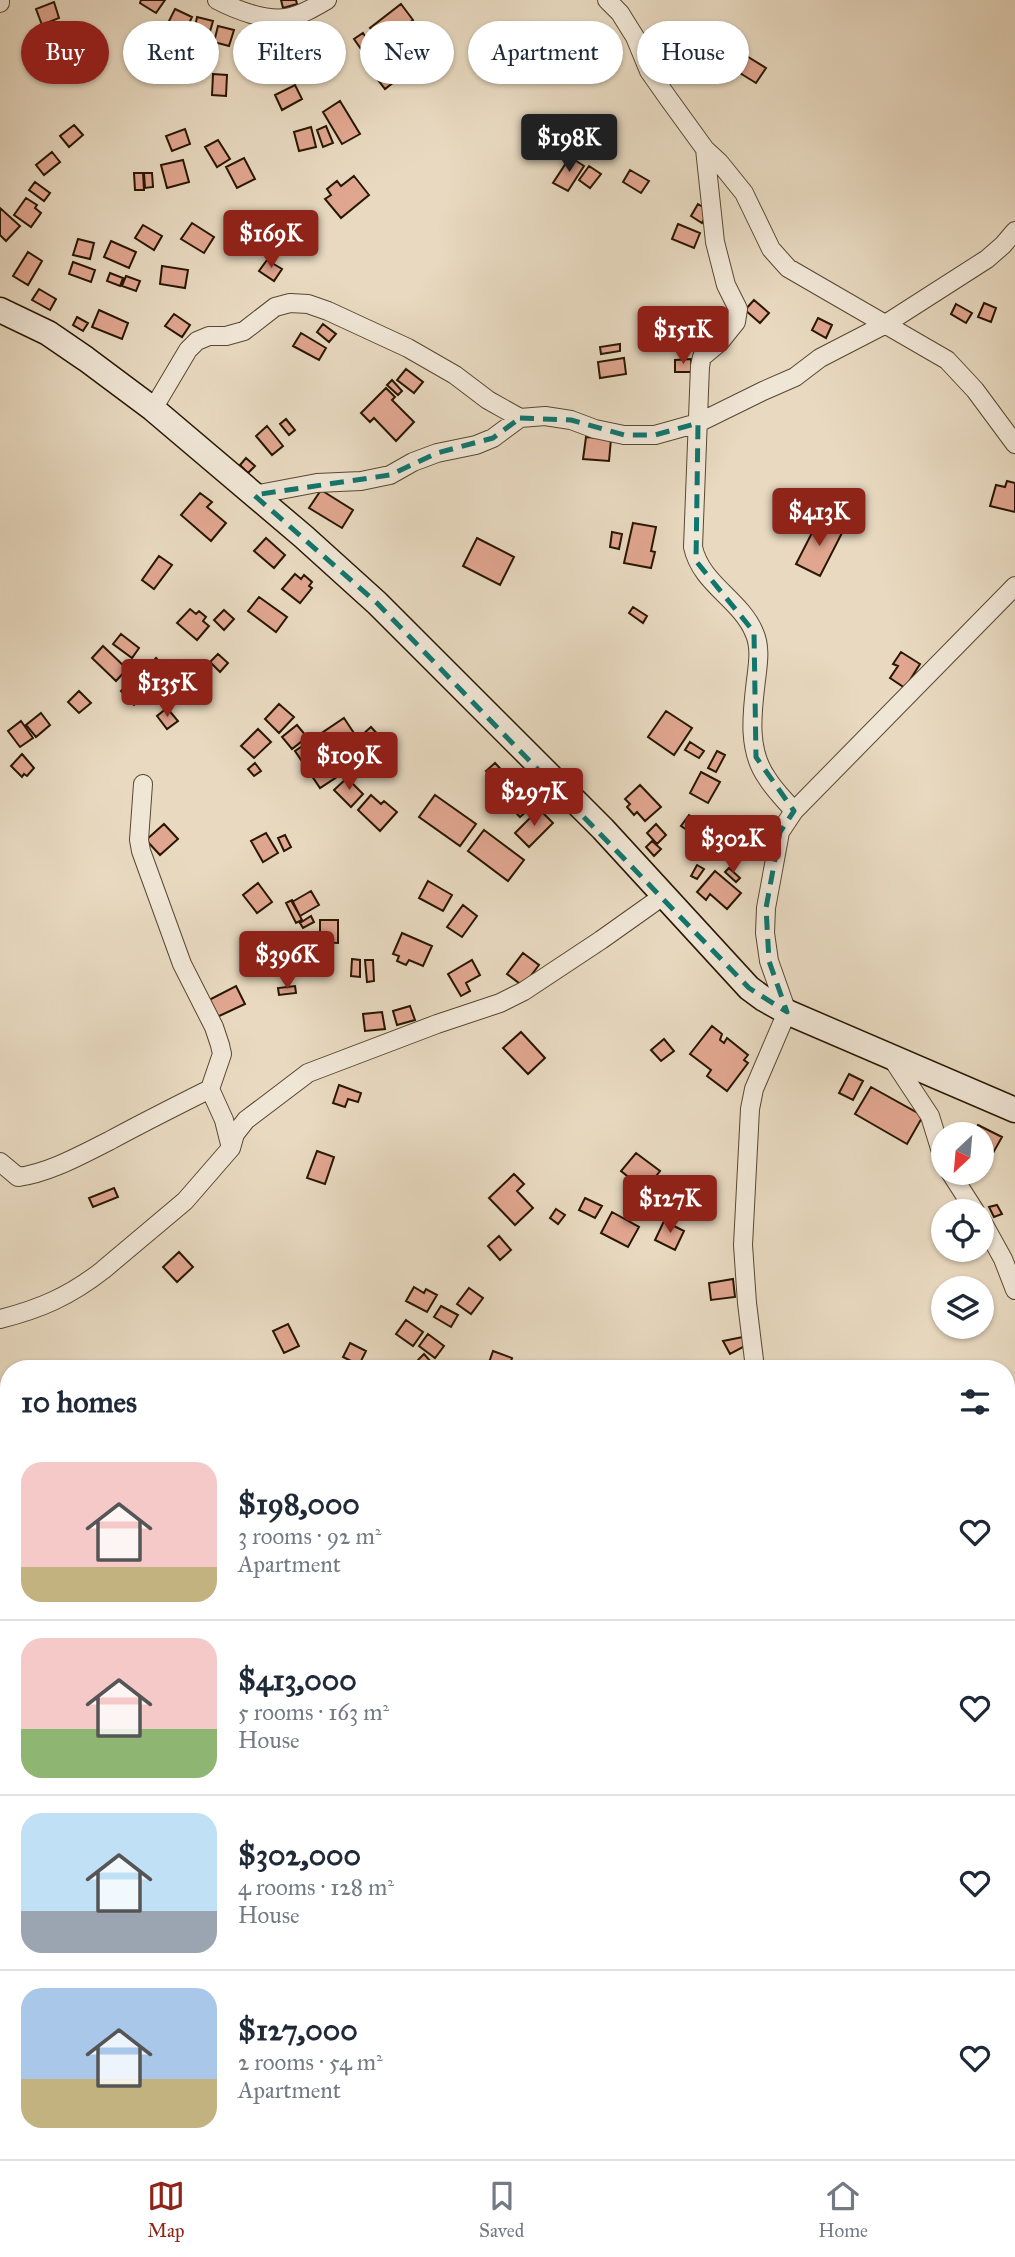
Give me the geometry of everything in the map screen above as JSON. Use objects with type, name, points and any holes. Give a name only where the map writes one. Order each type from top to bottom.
[{"type":"street","points":[[217,0],[273,18],[284,18],[327,0]]},
{"type":"street","points":[[607,0],[620,13],[635,37],[649,71],[705,149],[744,193],[771,249],[788,268],[947,360],[961,373],[1015,444]]},
{"type":"street","points":[[705,149],[715,242],[726,285],[738,309],[736,322],[728,334],[702,357],[700,366],[693,547],[696,561],[704,574],[754,632],[758,649],[752,733],[756,757],[766,778],[794,811]]},
{"type":"street","points":[[254,495],[317,483],[361,481],[390,475],[413,461],[493,438],[520,418],[545,416],[570,420],[624,435],[655,435],[698,423],[796,377],[820,358],[884,324],[987,259],[1015,231]]},
{"type":"street","points":[[153,409],[188,350],[197,341],[209,336],[226,336],[244,331],[275,307],[290,303],[308,304],[328,311],[408,348],[520,418]]},
{"type":"street","points":[[0,310],[48,332],[153,409],[377,603],[603,829],[749,988],[787,1012],[1015,1110]]},
{"type":"street","points":[[754,1360],[743,1245],[750,1109],[754,1089],[787,1012],[769,961],[765,933],[766,908],[780,832],[794,811],[1015,586]]},
{"type":"street","points":[[0,1162],[18,1177],[36,1172],[93,1149],[210,1089],[222,1055],[220,1045],[214,1027],[182,964],[141,851],[139,840],[143,784]]},
{"type":"street","points":[[0,1319],[43,1307],[89,1281],[185,1201],[231,1148],[235,1133],[246,1120],[308,1073],[500,1003],[546,976],[663,896]]},
{"type":"street","points":[[891,1057],[932,1122]]},
{"type":"street","points":[[210,1089],[224,1120],[231,1148]]},
{"type":"street","points":[[994,1243],[1015,1290]]},
{"type":"highlighted area","points":[[520,418],[571,420],[624,435],[655,435],[698,423],[696,561],[754,632],[756,757],[794,811],[780,832],[766,908],[769,961],[787,1012],[749,988],[377,603],[254,495],[390,475],[437,453],[493,438]]},
{"type":"building","points":[[141,0],[165,0],[156,13],[140,3]]},
{"type":"building","points":[[281,0],[296,0],[297,4],[283,8]]},
{"type":"building","points":[[54,2],[59,18],[40,21],[36,9]]},
{"type":"building","points":[[401,4],[413,20],[412,21],[379,21]]},
{"type":"building","points":[[175,9],[192,17],[190,21],[169,21]]},
{"type":"building","points":[[197,17],[213,21],[196,21]]},
{"type":"building","points":[[219,26],[233,30],[229,46],[219,43]]},
{"type":"building","points":[[360,35],[360,48],[354,39]]},
{"type":"building","points":[[749,57],[766,68],[756,83],[749,79]]},
{"type":"building","points":[[219,74],[227,75],[226,96],[212,95],[213,84],[219,84]]},
{"type":"building","points":[[295,85],[302,99],[282,110],[275,95]]},
{"type":"building","points":[[340,101],[360,134],[342,144],[323,112]]},
{"type":"building","points":[[74,125],[83,135],[69,147],[60,136]]},
{"type":"building","points":[[326,126],[333,143],[323,147],[317,130]]},
{"type":"building","points":[[311,127],[316,147],[299,151],[294,132]]},
{"type":"building","points":[[185,129],[190,144],[172,151],[166,136]]},
{"type":"building","points":[[218,140],[230,159],[217,167],[205,147]]},
{"type":"building","points":[[52,152],[60,162],[44,175],[36,165]]},
{"type":"building","points":[[570,157],[584,166],[568,191],[553,183]]},
{"type":"building","points":[[244,158],[255,179],[237,188],[226,167]]},
{"type":"building","points":[[183,160],[189,182],[167,188],[161,165]]},
{"type":"building","points":[[589,166],[601,174],[590,188],[579,180]]},
{"type":"building","points":[[630,170],[649,181],[641,193],[623,182]]},
{"type":"building","points":[[134,173],[143,173],[144,190],[135,190]]},
{"type":"building","points":[[144,173],[152,173],[153,187],[145,188]]},
{"type":"building","points":[[354,176],[369,195],[341,218],[325,199],[331,195],[327,189],[337,181],[341,186]]},
{"type":"building","points":[[35,182],[50,193],[44,201],[29,190]]},
{"type":"building","points":[[26,198],[37,205],[35,208],[41,213],[31,227],[14,215]]},
{"type":"building","points":[[698,204],[709,211],[702,223],[691,216]]},
{"type":"building","points":[[0,208],[20,226],[6,241],[0,235]]},
{"type":"building","points":[[192,223],[214,237],[204,253],[181,239]]},
{"type":"building","points":[[678,224],[700,233],[694,248],[672,239]]},
{"type":"building","points":[[143,225],[162,236],[154,250],[135,238]]},
{"type":"building","points":[[78,239],[94,243],[90,259],[73,255]]},
{"type":"building","points":[[111,241],[136,252],[129,268],[104,257]]},
{"type":"building","points":[[28,252],[42,261],[28,285],[13,276]]},
{"type":"building","points":[[267,260],[282,269],[274,281],[259,271]]},
{"type":"building","points":[[73,262],[95,270],[91,282],[69,274]]},
{"type":"building","points":[[162,266],[188,270],[185,288],[160,284]]},
{"type":"building","points":[[110,273],[123,278],[120,286],[107,281]]},
{"type":"building","points":[[126,276],[140,281],[136,291],[122,286]]},
{"type":"building","points":[[39,289],[56,299],[50,310],[32,300]]},
{"type":"building","points":[[754,300],[769,313],[760,323],[745,310]]},
{"type":"building","points":[[984,303],[996,308],[991,322],[978,317]]},
{"type":"building","points":[[956,304],[972,313],[966,323],[951,314]]},
{"type":"building","points":[[99,310],[128,323],[122,339],[92,327]]},
{"type":"building","points":[[660,310],[660,324],[643,324],[643,311]]},
{"type":"building","points":[[174,314],[190,325],[182,337],[165,326]]},
{"type":"building","points":[[77,317],[88,323],[83,331],[73,325]]},
{"type":"building","points":[[818,318],[832,325],[826,338],[812,330]]},
{"type":"building","points":[[323,324],[336,334],[329,342],[317,332]]},
{"type":"building","points":[[301,333],[326,348],[319,360],[293,346]]},
{"type":"building","points":[[663,337],[663,344],[651,345],[650,338]]},
{"type":"building","points":[[620,344],[620,351],[601,354],[600,347]]},
{"type":"building","points":[[624,358],[626,374],[600,378],[598,362]]},
{"type":"building","points":[[691,359],[692,372],[675,372],[675,360]]},
{"type":"building","points":[[406,369],[423,382],[414,393],[397,380]]},
{"type":"building","points":[[392,380],[402,391],[398,395],[387,385]]},
{"type":"building","points":[[386,388],[395,397],[392,400],[414,422],[396,441],[374,418],[370,422],[361,413]]},
{"type":"building","points":[[286,419],[295,430],[289,435],[280,424]]},
{"type":"building","points":[[267,426],[283,446],[272,455],[256,436]]},
{"type":"building","points":[[586,437],[611,439],[609,461],[583,459]]},
{"type":"building","points":[[246,458],[255,466],[248,473],[240,465]]},
{"type":"building","points":[[1007,481],[1015,483],[1015,512],[990,506],[996,485],[1005,487]]},
{"type":"building","points":[[321,490],[353,510],[342,528],[309,508]]},
{"type":"building","points":[[200,493],[212,502],[207,507],[226,523],[211,541],[181,515]]},
{"type":"building","points":[[818,521],[842,533],[820,576],[796,564]]},
{"type":"building","points":[[633,523],[656,527],[651,568],[624,563]]},
{"type":"building","points":[[612,532],[622,534],[619,549],[610,547]]},
{"type":"building","points":[[266,538],[285,555],[274,568],[254,551]]},
{"type":"building","points":[[477,538],[514,557],[500,585],[463,566]]},
{"type":"building","points":[[159,556],[172,565],[154,589],[142,580]]},
{"type":"building","points":[[295,574],[301,579],[304,575],[312,582],[309,586],[312,588],[300,603],[282,589]]},
{"type":"building","points":[[259,597],[287,617],[276,632],[248,611]]},
{"type":"building","points":[[633,607],[647,616],[643,623],[629,613]]},
{"type":"building","points":[[190,609],[196,614],[199,611],[206,617],[203,621],[209,626],[197,640],[177,623]]},
{"type":"building","points":[[224,610],[234,619],[224,630],[214,620]]},
{"type":"building","points":[[121,634],[139,648],[132,658],[113,644]]},
{"type":"building","points":[[103,646],[127,669],[116,681],[92,658]]},
{"type":"building","points":[[901,652],[920,664],[905,688],[890,678],[898,666],[893,664]]},
{"type":"building","points":[[218,654],[228,663],[220,672],[210,662]]},
{"type":"building","points":[[156,658],[164,667],[158,673],[150,665]]},
{"type":"building","points":[[127,685],[140,700],[134,705],[121,691]]},
{"type":"building","points":[[79,691],[91,703],[79,713],[68,702]]},
{"type":"building","points":[[279,704],[294,717],[279,733],[265,719]]},
{"type":"building","points":[[167,708],[178,721],[167,729],[157,716]]},
{"type":"building","points":[[666,711],[692,728],[674,755],[648,737]]},
{"type":"building","points":[[41,713],[50,725],[36,737],[26,725]]},
{"type":"building","points":[[344,718],[369,756],[320,788],[295,751]]},
{"type":"building","points":[[21,721],[33,738],[20,747],[8,731]]},
{"type":"building","points":[[297,725],[307,737],[292,749],[282,737]]},
{"type":"building","points":[[371,727],[381,738],[373,746],[362,735]]},
{"type":"building","points":[[258,729],[271,742],[254,758],[241,746]]},
{"type":"building","points":[[690,742],[704,751],[699,758],[685,750]]},
{"type":"building","points":[[717,751],[725,755],[716,772],[708,768]]},
{"type":"building","points":[[22,754],[34,768],[27,776],[24,774],[22,777],[11,766]]},
{"type":"building","points":[[255,763],[261,771],[254,776],[248,769]]},
{"type":"building","points":[[495,763],[508,777],[499,785],[486,771]]},
{"type":"building","points":[[701,772],[720,782],[708,803],[690,793]]},
{"type":"building","points":[[347,778],[363,794],[351,807],[334,790]]},
{"type":"building","points":[[515,782],[535,804],[520,817],[500,796]]},
{"type":"building","points":[[640,785],[661,807],[645,821],[637,812],[634,815],[627,807],[630,804],[625,799]]},
{"type":"building","points":[[371,795],[397,812],[380,831],[358,810]]},
{"type":"building","points":[[435,795],[476,824],[460,846],[419,817]]},
{"type":"building","points":[[539,809],[553,823],[529,847],[515,833]]},
{"type":"building","points":[[689,815],[698,821],[690,832],[681,826]]},
{"type":"building","points":[[164,824],[178,839],[160,855],[146,840]]},
{"type":"building","points":[[656,824],[666,835],[657,844],[647,833]]},
{"type":"building","points":[[484,830],[524,860],[508,881],[468,851]]},
{"type":"building","points":[[266,833],[278,853],[263,862],[251,841]]},
{"type":"building","points":[[285,835],[291,847],[284,851],[278,838]]},
{"type":"building","points":[[652,841],[661,849],[654,856],[646,847]]},
{"type":"building","points":[[697,865],[704,869],[697,879],[691,876]]},
{"type":"building","points":[[729,868],[740,878],[736,882],[725,872]]},
{"type":"building","points":[[715,871],[741,893],[727,909],[710,894],[706,900],[697,892]]},
{"type":"building","points":[[428,881],[452,895],[443,911],[419,898]]},
{"type":"building","points":[[258,883],[272,902],[257,913],[243,895]]},
{"type":"building","points":[[311,891],[319,905],[300,916],[292,902]]},
{"type":"building","points":[[292,900],[302,920],[296,923],[286,903]]},
{"type":"building","points":[[463,905],[477,916],[462,937],[447,927]]},
{"type":"building","points":[[311,916],[314,922],[303,928],[300,923]]},
{"type":"building","points":[[320,920],[338,920],[338,943],[320,942]]},
{"type":"building","points":[[402,933],[432,946],[423,966],[409,960],[406,965],[397,961],[399,956],[393,954]]},
{"type":"building","points":[[523,953],[539,965],[523,986],[507,974]]},
{"type":"building","points":[[284,957],[305,959],[304,965],[284,964]]},
{"type":"building","points":[[352,959],[360,960],[360,977],[351,976]]},
{"type":"building","points":[[365,960],[373,960],[374,981],[367,982]]},
{"type":"building","points":[[472,960],[480,975],[466,983],[470,991],[461,996],[448,974]]},
{"type":"building","points":[[277,961],[278,971],[256,972],[256,962]]},
{"type":"building","points":[[236,986],[245,1004],[215,1018],[207,1001]]},
{"type":"building","points":[[295,986],[296,993],[279,995],[278,988]]},
{"type":"building","points":[[410,1006],[415,1020],[397,1025],[393,1011]]},
{"type":"building","points":[[382,1012],[385,1029],[365,1031],[363,1014]]},
{"type":"building","points":[[712,1026],[722,1034],[720,1040],[724,1043],[727,1038],[748,1055],[744,1060],[748,1063],[727,1091],[707,1076],[711,1070],[690,1054]]},
{"type":"building","points":[[521,1032],[545,1058],[528,1074],[503,1048]]},
{"type":"building","points":[[664,1039],[674,1051],[661,1061],[651,1050]]},
{"type":"building","points":[[849,1074],[863,1081],[853,1100],[839,1093]]},
{"type":"building","points":[[339,1085],[361,1093],[358,1102],[348,1099],[345,1107],[333,1103]]},
{"type":"building","points":[[871,1087],[923,1116],[907,1144],[855,1114]]},
{"type":"building","points":[[994,1133],[1002,1137],[994,1151]]},
{"type":"building","points":[[317,1151],[334,1157],[325,1184],[307,1178]]},
{"type":"building","points":[[636,1153],[660,1171],[645,1190],[621,1171]]},
{"type":"building","points":[[514,1174],[524,1184],[517,1191],[533,1208],[515,1225],[489,1198]]},
{"type":"building","points":[[114,1188],[118,1197],[93,1207],[89,1198]]},
{"type":"building","points":[[585,1198],[602,1206],[595,1218],[579,1210]]},
{"type":"building","points":[[997,1205],[1002,1214],[994,1217],[994,1206]]},
{"type":"building","points":[[556,1209],[565,1215],[558,1224],[550,1218]]},
{"type":"building","points":[[612,1212],[639,1227],[628,1247],[601,1233]]},
{"type":"building","points":[[664,1221],[684,1231],[675,1250],[655,1240]]},
{"type":"building","points":[[499,1236],[511,1250],[500,1260],[488,1246]]},
{"type":"building","points":[[179,1252],[193,1267],[177,1282],[163,1267]]},
{"type":"building","points":[[733,1279],[735,1297],[711,1300],[709,1283]]},
{"type":"building","points":[[414,1287],[424,1293],[426,1289],[437,1295],[427,1312],[406,1301]]},
{"type":"building","points":[[469,1288],[483,1298],[471,1314],[457,1304]]},
{"type":"building","points":[[441,1306],[458,1315],[451,1327],[434,1317]]},
{"type":"building","points":[[406,1320],[423,1332],[413,1346],[396,1334]]},
{"type":"building","points":[[288,1324],[299,1346],[284,1353],[273,1331]]},
{"type":"building","points":[[428,1334],[444,1346],[435,1358],[419,1346]]},
{"type":"building","points":[[743,1337],[745,1346],[730,1354],[723,1341]]},
{"type":"building","points":[[350,1343],[366,1351],[362,1360],[343,1357]]},
{"type":"building","points":[[493,1351],[512,1358],[511,1360],[490,1360]]},
{"type":"building","points":[[424,1354],[429,1360],[418,1360]]}]
